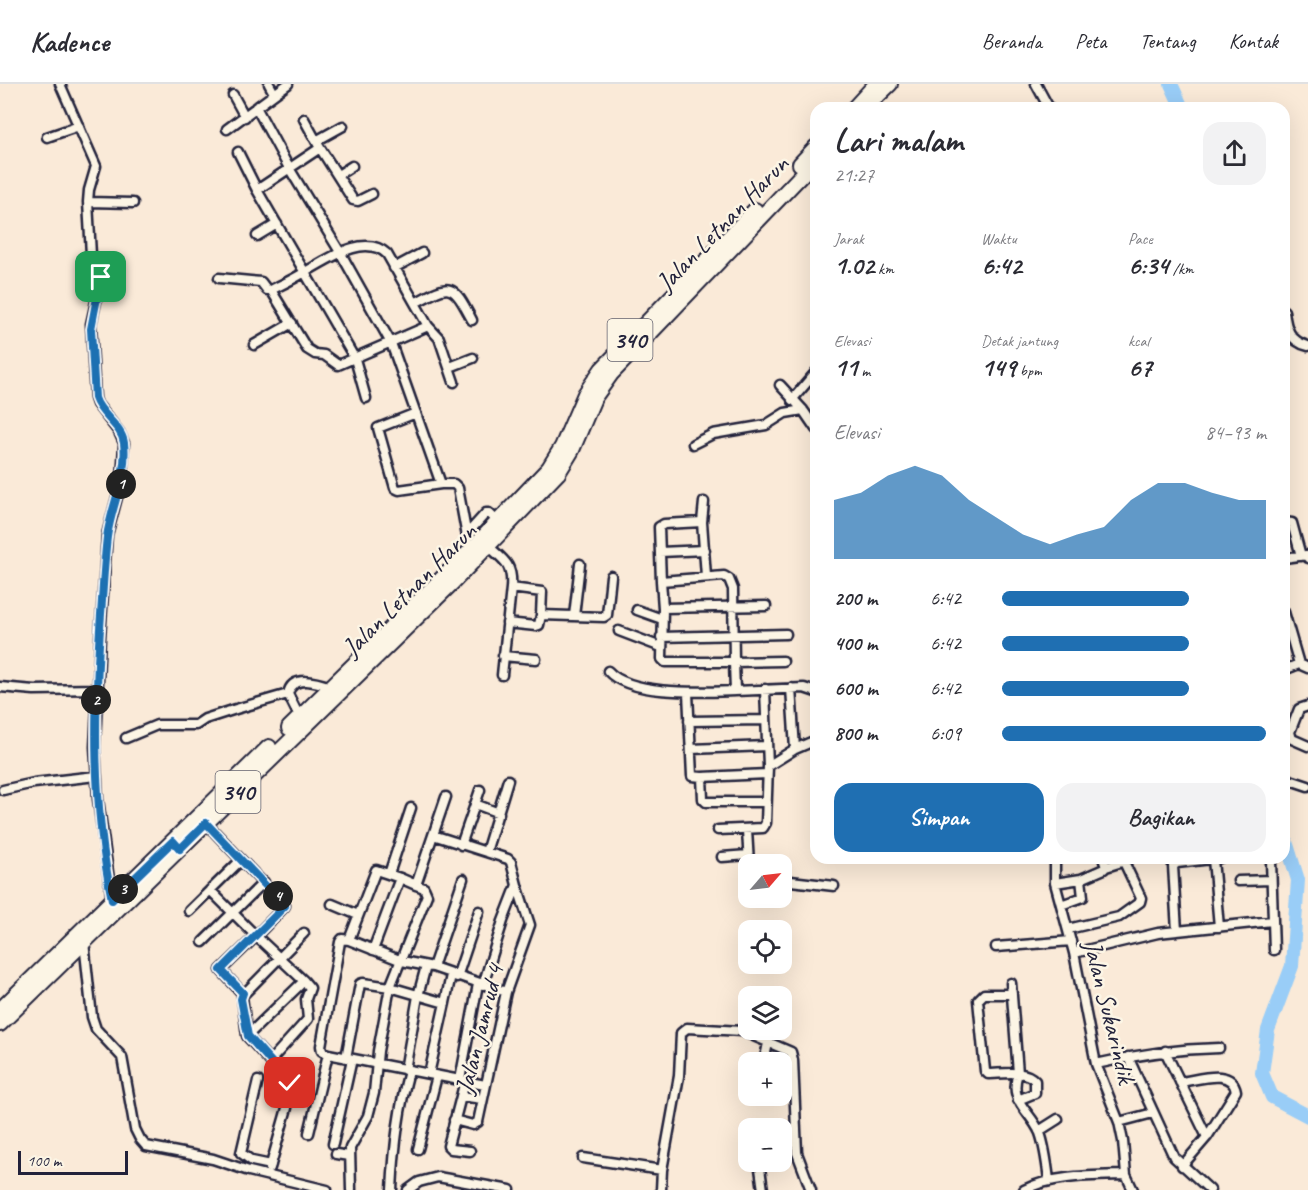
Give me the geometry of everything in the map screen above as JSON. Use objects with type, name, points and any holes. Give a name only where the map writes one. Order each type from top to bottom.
[{"type":"main road","points":[[865,98],[890,84]]},
{"type":"main road","name":"Jalan Letnan Harun","points":[[471,555],[488,546],[558,473],[572,450],[594,398],[611,374],[810,154]]},
{"type":"main road","name":"Jalan Letnan Harun","points":[[0,1024],[112,900],[176,845],[206,823],[338,685],[471,555],[498,521],[549,468],[562,447],[585,394],[602,369],[810,166]]},
{"type":"main road","name":"Jalan Letnan Harun","points":[[1,1006],[84,942],[300,717],[338,685]]},
{"type":"street","points":[[60,84],[96,166],[88,202],[91,255],[101,279],[91,329],[95,398],[124,443],[122,479],[107,535],[95,747],[107,879],[112,900]]},
{"type":"street","points":[[269,84],[274,93]]},
{"type":"street","points":[[227,129],[288,84]]},
{"type":"street","points":[[1036,84],[1046,102]]},
{"type":"street","points":[[233,95],[245,117]]},
{"type":"street","points":[[256,106],[289,168],[391,343],[441,483]]},
{"type":"street","points":[[304,119],[353,200],[358,201],[372,194]]},
{"type":"street","points":[[47,137],[79,126]]},
{"type":"street","points":[[257,190],[343,126]]},
{"type":"street","points":[[238,152],[257,190],[355,359],[366,398]]},
{"type":"street","points":[[338,175],[352,166]]},
{"type":"street","points":[[88,202],[133,203]]},
{"type":"street","points":[[257,236],[277,224]]},
{"type":"street","points":[[219,278],[258,281],[267,290],[271,290],[340,252],[365,246],[377,247],[387,254],[428,326],[439,338],[454,382]]},
{"type":"street","points":[[394,268],[422,253]]},
{"type":"street","points":[[415,303],[446,288],[452,290],[461,299],[472,320]]},
{"type":"street","points":[[271,290],[310,352],[324,355],[338,365],[428,326]]},
{"type":"street","points":[[254,345],[292,323]]},
{"type":"street","points":[[1290,335],[1308,346]]},
{"type":"street","points":[[450,367],[473,358]]},
{"type":"street","points":[[792,400],[810,379]]},
{"type":"street","points":[[780,385],[810,420]]},
{"type":"street","points":[[693,444],[713,434],[766,425],[785,413],[803,410]]},
{"type":"street","points":[[416,413],[378,428],[395,488],[399,490],[441,483],[454,484],[458,488],[471,555]]},
{"type":"street","points":[[704,502],[702,522],[706,576]]},
{"type":"street","points":[[467,534],[486,513],[498,521]]},
{"type":"street","points":[[702,522],[662,524],[659,527],[663,608],[662,659],[665,662],[783,661]]},
{"type":"street","points":[[1290,523],[1304,557]]},
{"type":"street","points":[[488,546],[510,567],[512,576],[502,675]]},
{"type":"street","points":[[660,552],[705,550]]},
{"type":"street","points":[[574,616],[580,564]]},
{"type":"street","points":[[661,580],[719,575],[729,579],[733,589],[732,636],[735,691]]},
{"type":"street","points":[[541,615],[606,616],[611,576]]},
{"type":"street","points":[[507,623],[538,626],[541,615],[541,591],[511,588]]},
{"type":"street","points":[[663,608],[766,606]]},
{"type":"street","points":[[637,610],[662,619]]},
{"type":"street","points":[[1290,628],[1304,666]]},
{"type":"street","points":[[619,631],[661,647]]},
{"type":"street","points":[[661,637],[786,634]]},
{"type":"street","points":[[503,656],[536,659]]},
{"type":"street","points":[[608,670],[618,680],[629,684],[688,693],[791,688],[810,690]]},
{"type":"street","points":[[300,717],[288,694],[291,686],[298,682],[338,685]]},
{"type":"street","points":[[0,687],[34,690],[97,688]]},
{"type":"street","points":[[791,688],[795,749]]},
{"type":"street","points":[[718,830],[761,829],[765,826],[767,746],[765,689]]},
{"type":"street","points":[[688,693],[692,776],[767,770],[795,749],[810,743]]},
{"type":"street","points":[[126,738],[157,725],[196,725],[205,719],[288,694]]},
{"type":"street","points":[[1308,706],[1299,709],[1290,732],[1292,739],[1308,746]]},
{"type":"street","points":[[689,721],[766,720]]},
{"type":"street","points":[[691,748],[767,746]]},
{"type":"street","points":[[3,790],[34,783],[96,776]]},
{"type":"street","points":[[702,777],[703,799],[706,802],[766,802]]},
{"type":"street","points":[[486,852],[508,780]]},
{"type":"street","points":[[1290,780],[1308,786]]},
{"type":"street","points":[[461,845],[480,790]]},
{"type":"street","points":[[416,885],[446,797]]},
{"type":"street","points":[[475,804],[499,813]]},
{"type":"street","points":[[389,874],[411,808]]},
{"type":"street","points":[[206,823],[283,902],[285,908],[221,970],[243,993]]},
{"type":"street","points":[[747,830],[748,854]]},
{"type":"street","points":[[433,835],[510,860],[517,885],[480,984],[462,1080],[462,1096],[448,1146],[451,1149],[470,1151]]},
{"type":"street","points":[[722,857],[738,859]]},
{"type":"street","points":[[189,911],[241,860]]},
{"type":"street","name":"Jalan Sukarindik","points":[[1055,864],[1055,883],[1074,953],[1096,1064],[1119,1122],[1126,1175],[1133,1190]]},
{"type":"street","points":[[1055,883],[1081,879],[1101,864]]},
{"type":"street","points":[[1068,929],[1119,917],[1140,902],[1141,898],[1127,864]]},
{"type":"street","points":[[1176,864],[1173,866],[1177,931]]},
{"type":"street","points":[[1217,864],[1219,927]]},
{"type":"street","points":[[1271,864],[1274,950]]},
{"type":"street","points":[[349,940],[376,870],[424,888],[427,895],[390,987],[369,1116],[352,1142],[349,1156],[351,1190]]},
{"type":"street","points":[[373,950],[400,878]]},
{"type":"street","points":[[392,1190],[394,1145],[418,996],[463,879]]},
{"type":"street","points":[[1061,905],[1083,897],[1081,879]]},
{"type":"street","points":[[1238,881],[1271,880]]},
{"type":"street","points":[[792,881],[834,886]]},
{"type":"street","points":[[203,942],[264,882]]},
{"type":"street","name":"Jalan Jamrud 4","points":[[454,1120],[476,1124],[478,1122],[506,992],[530,922],[517,885]]},
{"type":"street","points":[[210,890],[310,988],[306,999],[308,1019],[270,1061]]},
{"type":"street","points":[[332,904],[358,915]]},
{"type":"street","points":[[418,1149],[445,1002],[480,911]]},
{"type":"street","points":[[1074,953],[1158,933],[1272,921]]},
{"type":"street","points":[[290,1083],[248,1036],[241,999],[243,993],[304,933]]},
{"type":"street","points":[[485,1085],[349,1059],[322,1051],[321,1046],[340,942],[342,939],[349,940],[402,961],[429,967],[506,992]]},
{"type":"street","points":[[996,946],[1071,941]]},
{"type":"street","points":[[84,942],[92,1017],[96,1029],[122,1057],[135,1129],[140,1140],[152,1148],[202,1157],[327,1190]]},
{"type":"street","points":[[248,1036],[304,981]]},
{"type":"street","points":[[333,1144],[349,1059],[359,986],[363,983],[390,987],[445,1002]]},
{"type":"street","points":[[1011,983],[1018,1073],[1015,1087],[1018,1100],[1039,1131],[1049,1180]]},
{"type":"street","points":[[1012,994],[984,994],[978,1000],[985,1071],[988,1074],[1018,1073],[1034,1078],[1033,1094],[1018,1100]]},
{"type":"street","points":[[660,1190],[679,1076],[682,1030],[687,1028],[738,1030]]},
{"type":"street","points":[[762,1040],[788,1050],[792,1056],[796,1153],[811,1190]]},
{"type":"street","points":[[766,1052],[768,1043]]},
{"type":"street","points":[[1096,1064],[1165,1051],[1220,1048]]},
{"type":"street","points":[[1165,1051],[1207,1137]]},
{"type":"street","points":[[309,1133],[328,1054]]},
{"type":"street","points":[[1128,1057],[1170,1150],[1182,1166],[1210,1190]]},
{"type":"street","points":[[1180,1082],[1222,1076],[1230,1079],[1236,1091],[1207,1137],[1182,1166]]},
{"type":"street","points":[[258,1081],[241,1153],[252,1161],[271,1165]]},
{"type":"street","points":[[462,1096],[482,1100]]},
{"type":"street","points":[[267,1175],[287,1108]]},
{"type":"street","points":[[1119,1122],[1153,1113]]},
{"type":"street","points":[[1039,1131],[1058,1119]]},
{"type":"street","points":[[336,1154],[349,1156]]},
{"type":"street","points":[[583,1158],[662,1170]]},
{"type":"street","points":[[761,1172],[763,1190]]},
{"type":"street","points":[[1024,1190],[1049,1180],[1126,1175]]},
{"type":"street","points":[[408,1190],[429,1178],[438,1177],[510,1190]]},
{"type":"waterway","points":[[1171,84],[1179,102]]},
{"type":"waterway","points":[[1290,854],[1298,880],[1292,966],[1268,1030],[1262,1073],[1272,1097],[1308,1116]]},
{"type":"route","points":[[101,277],[91,329],[95,398],[124,443],[122,479],[107,535],[97,688],[95,747],[107,879],[112,900],[173,841],[180,849],[206,823],[283,902],[285,908],[221,969],[221,972],[243,993],[241,999],[248,1036],[290,1083]]}]
